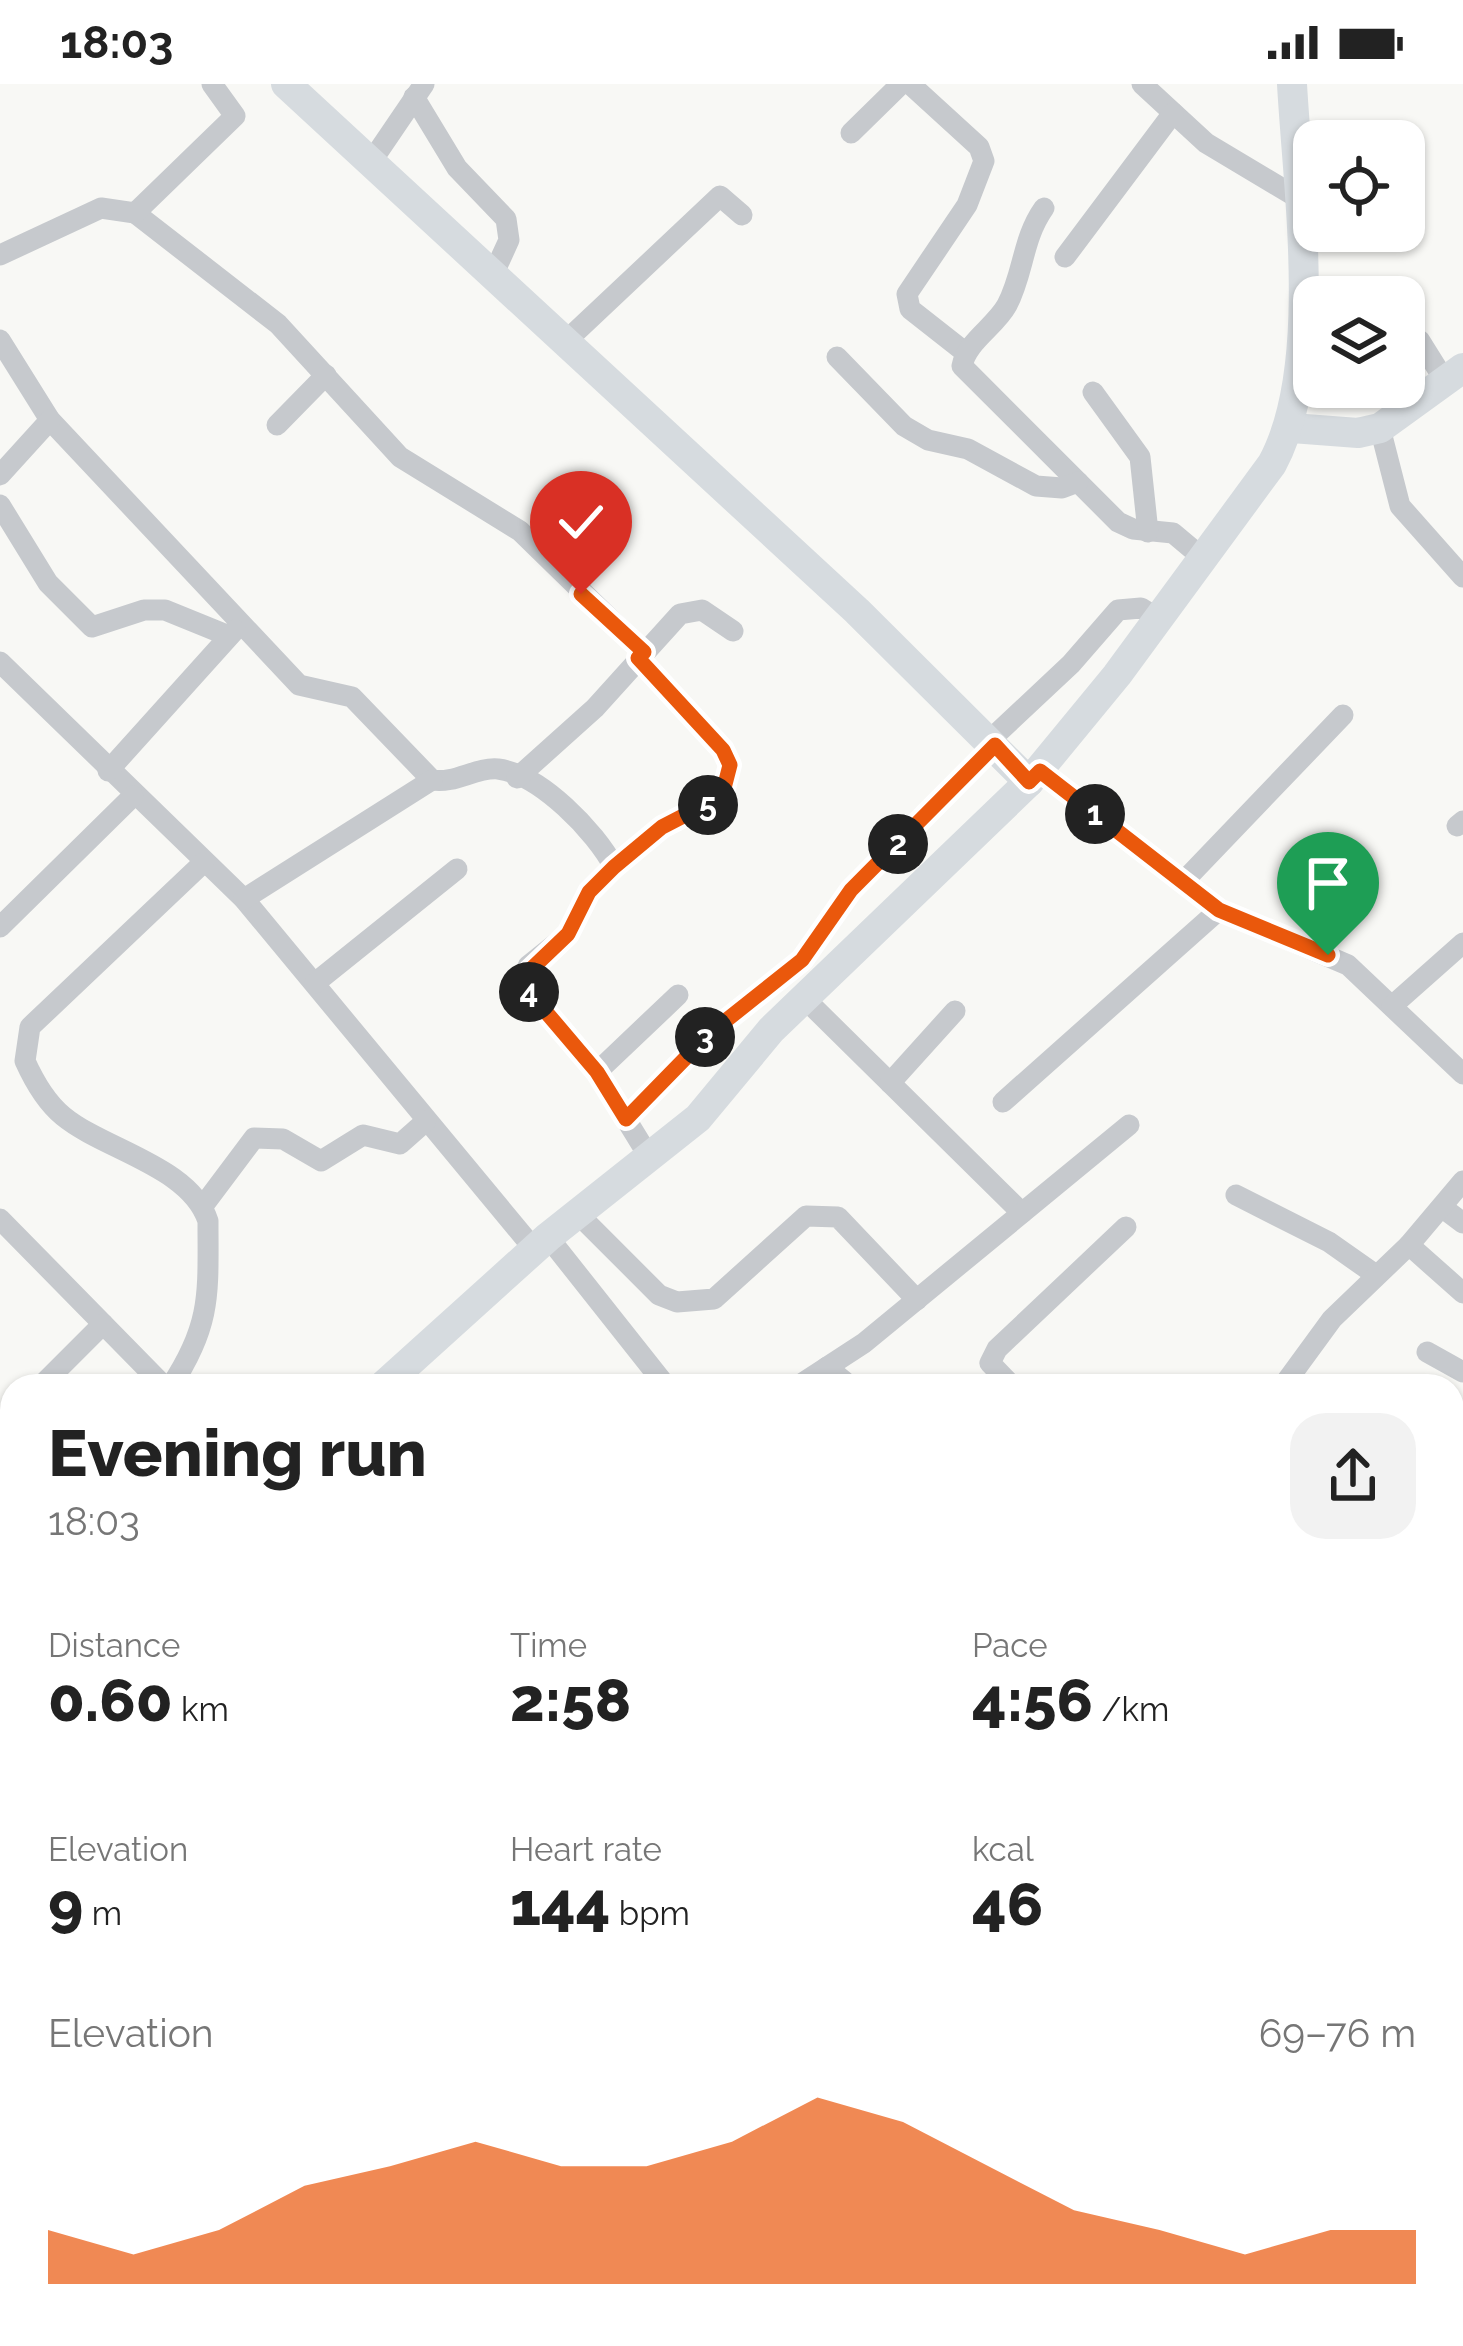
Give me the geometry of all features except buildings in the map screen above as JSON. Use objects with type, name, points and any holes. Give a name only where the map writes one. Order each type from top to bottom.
[{"type":"main road","points":[[286,84],[1034,776]]},
{"type":"main road","points":[[1292,84],[1294,120]]},
{"type":"main road","points":[[1292,428],[1358,433],[1380,428],[1454,374]]},
{"type":"main road","points":[[395,1374],[541,1243],[698,1118],[742,1062],[1034,776],[1204,559],[1292,428],[1296,408]]},
{"type":"street","points":[[135,213],[235,116],[212,84]]},
{"type":"street","points":[[850,134],[901,84]]},
{"type":"street","points":[[910,84],[979,147],[984,160],[967,205],[907,294],[910,309],[966,353]]},
{"type":"street","points":[[1142,84],[1230,160],[1293,195]]},
{"type":"street","points":[[370,165],[419,91]]},
{"type":"street","points":[[419,91],[448,157],[506,219],[509,240],[493,274]]},
{"type":"street","points":[[1065,257],[1174,112]]},
{"type":"street","points":[[566,340],[720,196],[742,214]]},
{"type":"street","points":[[0,255],[101,208],[135,213],[278,324],[400,457],[520,531],[641,655],[723,750],[730,775],[722,796],[662,827],[614,867],[589,892],[568,934],[524,976],[529,992],[597,1072],[651,1160]]},
{"type":"street","points":[[1044,208],[1027,232],[1006,306],[966,353],[962,366],[1118,521],[1148,532],[1173,533],[1204,559]]},
{"type":"street","points":[[0,340],[50,420],[234,631],[299,685],[338,691],[364,706],[432,780]]},
{"type":"street","points":[[1425,346],[1454,374]]},
{"type":"street","points":[[837,357],[904,425],[928,440],[968,449],[1036,486],[1062,488],[1078,482]]},
{"type":"street","points":[[277,425],[326,375]]},
{"type":"street","points":[[1093,392],[1140,457],[1148,532]]},
{"type":"street","points":[[0,475],[50,420]]},
{"type":"street","points":[[1380,428],[1400,506],[1463,577]]},
{"type":"street","points":[[0,506],[48,583],[92,627],[144,610],[165,610],[234,631]]},
{"type":"street","points":[[626,1119],[709,1034],[802,960],[851,890],[1118,610],[1141,608],[1159,619]]},
{"type":"street","points":[[517,778],[595,708],[689,609],[702,610],[734,631]]},
{"type":"street","points":[[108,771],[234,631]]},
{"type":"street","points":[[0,662],[244,899],[426,1121],[656,1374]]},
{"type":"street","points":[[1183,881],[1343,715]]},
{"type":"street","points":[[244,899],[432,780],[496,769],[564,803],[614,867]]},
{"type":"street","points":[[1034,776],[1219,910],[1348,965],[1459,1064]]},
{"type":"street","points":[[0,927],[133,796]]},
{"type":"street","points":[[177,1374],[198,1346],[205,1323],[208,1238],[203,1206],[152,1167],[59,1113],[26,1061],[30,1027],[203,863]]},
{"type":"street","points":[[315,983],[457,869]]},
{"type":"street","points":[[1003,1102],[1219,910]]},
{"type":"street","points":[[1392,1006],[1463,943]]},
{"type":"street","points":[[597,1072],[678,995]]},
{"type":"street","points":[[805,999],[1022,1214]]},
{"type":"street","points":[[890,1083],[955,1011]]},
{"type":"street","points":[[203,1206],[254,1138],[284,1138],[321,1160],[363,1135],[400,1144],[426,1121]]},
{"type":"street","points":[[816,1374],[917,1300],[1129,1125]]},
{"type":"street","points":[[1291,1374],[1332,1319],[1409,1245],[1463,1181]]},
{"type":"street","points":[[1236,1195],[1329,1243],[1376,1275]]},
{"type":"street","points":[[1443,1208],[1463,1223]]},
{"type":"street","points":[[577,1213],[659,1295],[676,1302],[714,1299],[806,1216],[825,1214],[838,1217],[917,1300]]},
{"type":"street","points":[[0,1219],[155,1374]]},
{"type":"street","points":[[1000,1374],[990,1364],[997,1348],[1126,1227]]},
{"type":"street","points":[[1409,1245],[1463,1293]]},
{"type":"street","points":[[53,1374],[103,1324]]},
{"type":"street","points":[[1427,1352],[1463,1372]]},
{"type":"street","points":[[827,1367],[835,1374]]},
{"type":"route","points":[[581,594],[644,652],[638,658],[723,750],[730,765],[722,796],[662,827],[614,867],[589,892],[568,934],[528,966],[524,976],[529,992],[597,1072],[626,1119],[709,1034],[802,960],[851,890],[995,745],[1029,782],[1040,771],[1219,910],[1263,933],[1328,955]]}]
